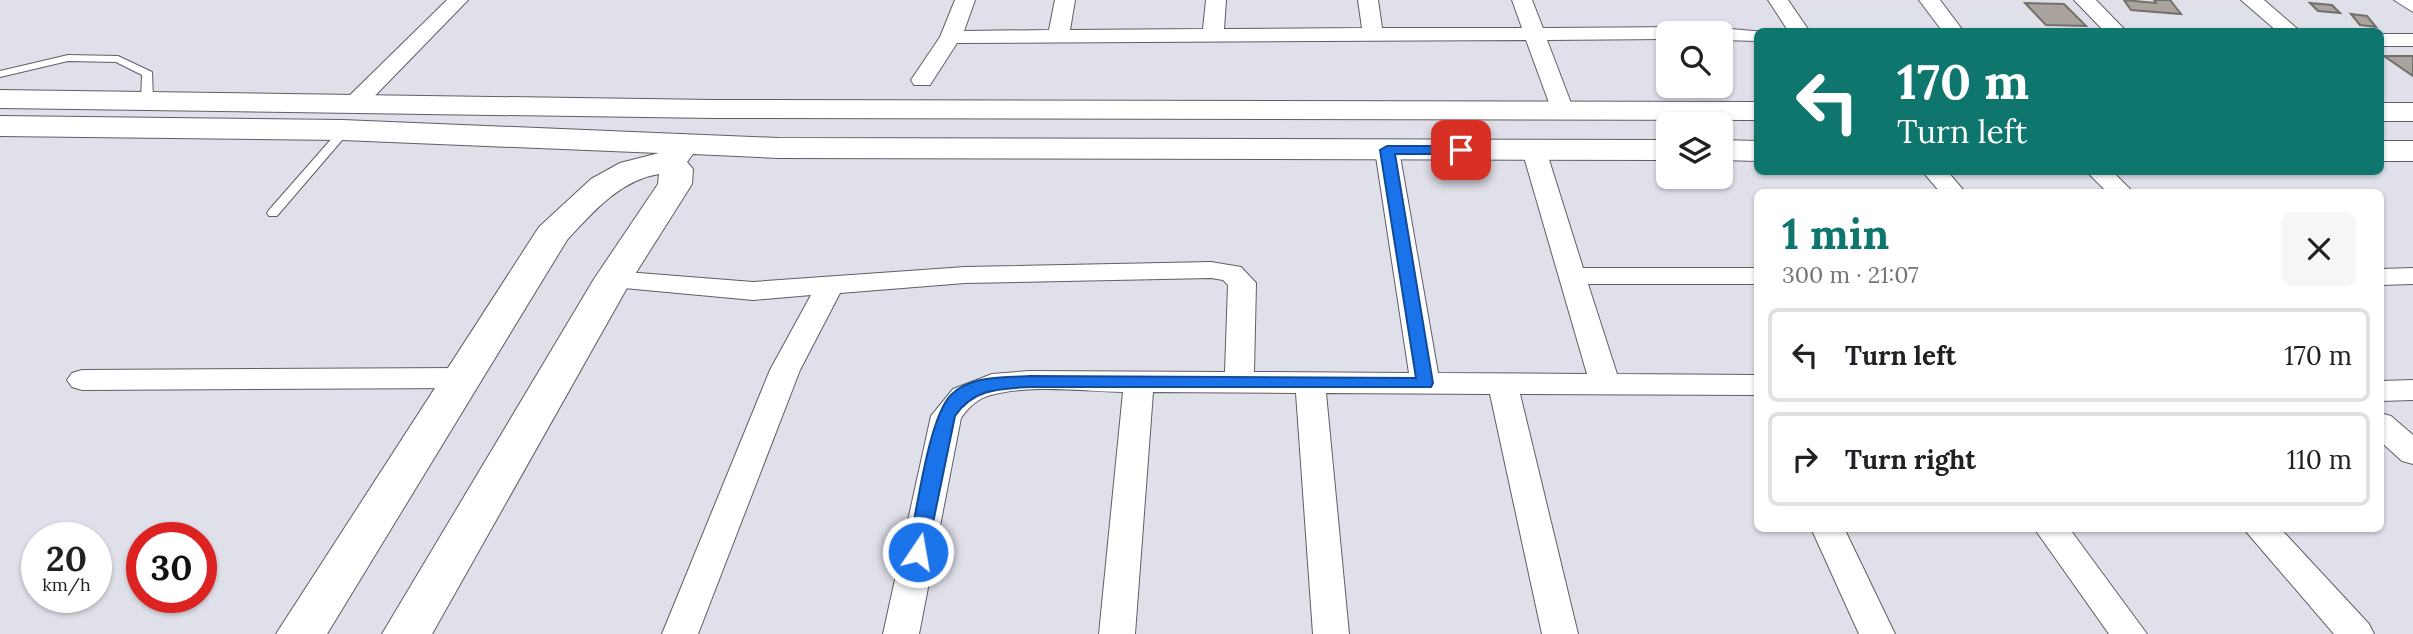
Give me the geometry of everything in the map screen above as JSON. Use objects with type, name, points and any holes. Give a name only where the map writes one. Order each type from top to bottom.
[{"type":"main road","points":[[0,99],[147,100],[351,116],[677,153],[1656,150]]},
{"type":"main road","points":[[301,634],[552,235],[584,200],[625,171],[677,153],[714,109]]},
{"type":"main road","points":[[0,126],[714,109],[1754,111]]},
{"type":"main road","points":[[2384,112],[2413,112]]},
{"type":"main road","points":[[1733,150],[1754,150]]},
{"type":"main road","points":[[2384,151],[2413,151]]},
{"type":"main road","points":[[407,634],[613,279],[675,184],[677,153]]},
{"type":"street","points":[[351,116],[458,0]]},
{"type":"street","points":[[922,80],[951,37],[965,0]]},
{"type":"street","points":[[1058,36],[1065,0]]},
{"type":"street","points":[[1213,35],[1216,0]]},
{"type":"street","points":[[1368,0],[1373,36]]},
{"type":"street","points":[[1522,0],[1563,111]]},
{"type":"street","points":[[1778,0],[1797,28]]},
{"type":"street","points":[[1929,0],[1951,28]]},
{"type":"street","points":[[2084,0],[2113,28]]},
{"type":"street","points":[[2251,0],[2286,28]]},
{"type":"street","points":[[2404,0],[2413,6]]},
{"type":"street","points":[[951,37],[1656,33]]},
{"type":"street","points":[[1733,34],[1754,35]]},
{"type":"street","points":[[2384,40],[2413,40]]},
{"type":"street","points":[[1387,150],[1425,383]]},
{"type":"street","points":[[1534,150],[1605,384]]},
{"type":"street","points":[[1938,175],[1950,189]]},
{"type":"street","points":[[2101,175],[2118,189]]},
{"type":"street","points":[[613,279],[753,291],[965,275],[1211,270],[1231,273],[1242,283],[1239,383]]},
{"type":"street","points":[[1572,276],[1754,276]]},
{"type":"street","points":[[2384,276],[2413,276]]},
{"type":"street","points":[[680,634],[785,370],[829,287]]},
{"type":"street","points":[[82,380],[462,378]]},
{"type":"street","points":[[901,634],[946,416],[958,398],[982,385],[1029,381],[1754,385]]},
{"type":"street","points":[[1117,634],[1139,382]]},
{"type":"street","points":[[1310,383],[1331,634]]},
{"type":"street","points":[[1503,384],[1560,634]]},
{"type":"street","points":[[2384,391],[2413,390]]},
{"type":"street","points":[[2384,428],[2413,453]]},
{"type":"street","points":[[1829,532],[1877,634]]},
{"type":"street","points":[[2053,532],[2129,634]]},
{"type":"street","points":[[2263,532],[2356,634]]},
{"type":"lane","points":[[0,74],[68,58],[118,59],[148,74],[150,87],[147,100]]},
{"type":"lane","points":[[274,213],[351,116]]},
{"type":"building","points":[[2124,0],[2156,3],[2154,0],[2170,0],[2181,14],[2131,10]]},
{"type":"building","points":[[2025,3],[2064,4],[2086,26],[2046,25]]},
{"type":"building","points":[[2310,3],[2332,5],[2340,13],[2318,11]]},
{"type":"building","points":[[2351,14],[2367,16],[2376,27],[2360,25]]},
{"type":"building","points":[[2384,56],[2413,56],[2413,76]]},
{"type":"route","points":[[918,552],[946,416],[958,398],[982,385],[1029,381],[1425,383],[1387,150],[1461,150]]}]
